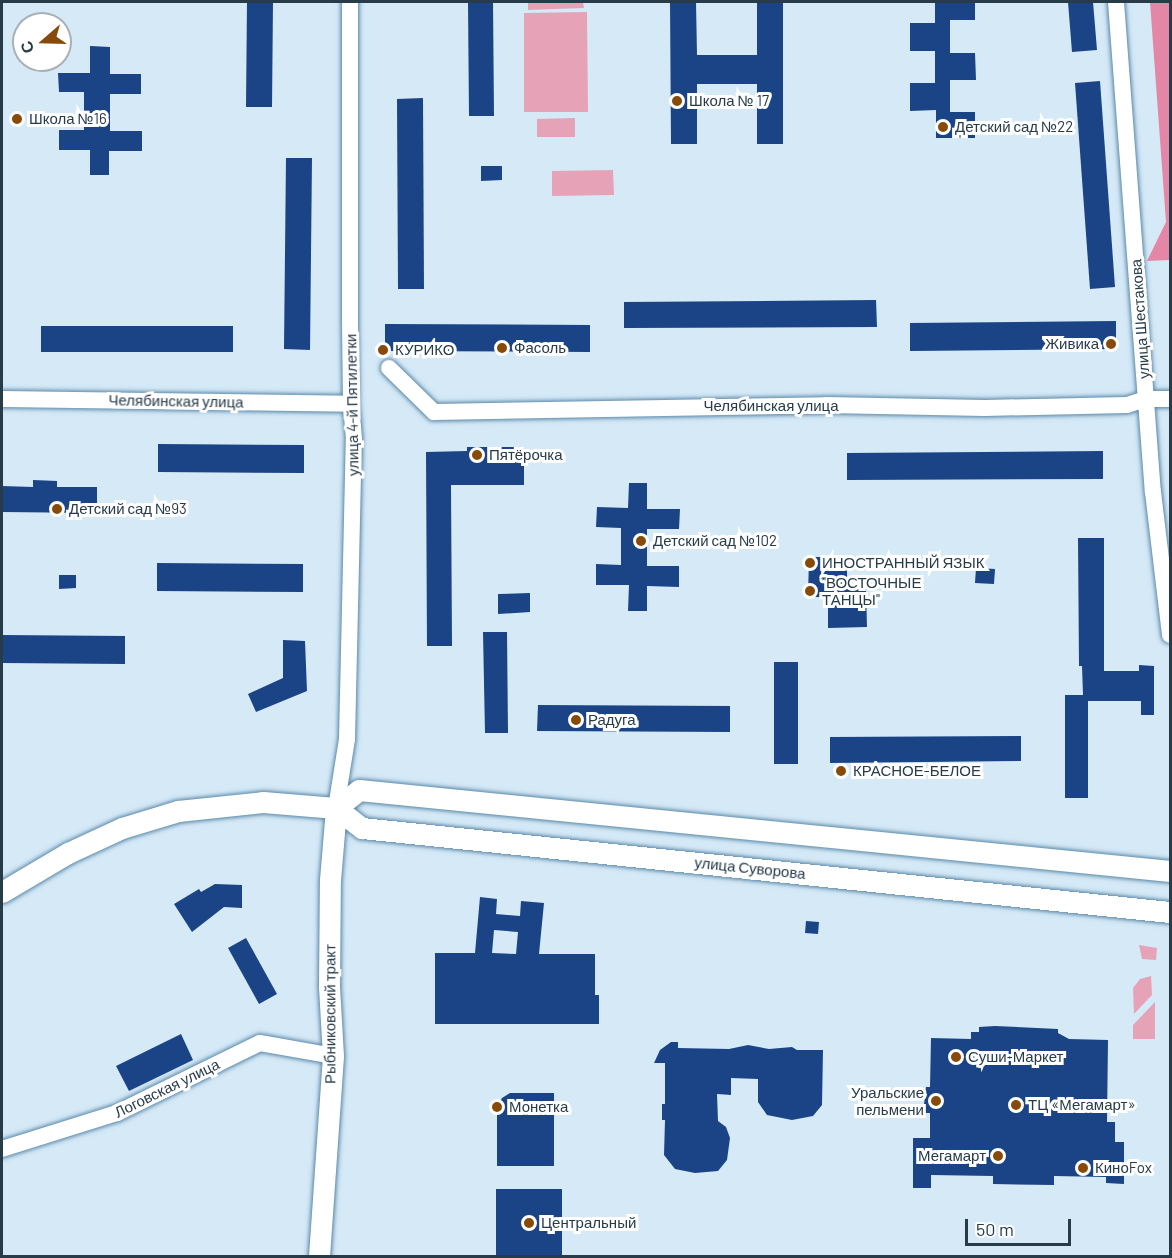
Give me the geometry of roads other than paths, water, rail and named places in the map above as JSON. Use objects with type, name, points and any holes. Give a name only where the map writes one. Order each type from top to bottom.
[{"type":"main road","points":[[2,892],[79,848],[122,828],[178,811],[263,802],[336,808],[359,790],[1170,872]]},
{"type":"main road","name":"улица Суворова","points":[[336,808],[362,828],[1170,912]]},
{"type":"main road","name":"Рыбниковский тракт","points":[[319,1257],[333,1056],[329,986],[330,880],[336,808]]},
{"type":"street","name":"улица 4-й Пятилетки","points":[[336,808],[347,739],[354,439],[351,404],[350,2]]},
{"type":"street","name":"улица Шестакова","points":[[1116,2],[1155,512],[1170,635]]},
{"type":"street","name":"Челябинская улица","points":[[389,368],[434,412],[802,405],[985,408],[1127,405],[1146,399],[1170,399]]},
{"type":"street","name":"Челябинская улица","points":[[2,399],[351,404]]},
{"type":"street","name":"Логовская улица","points":[[2,1149],[117,1113],[260,1042],[333,1056]]},
{"type":"place","name":"Школа № 17","points":[[677,101]]},
{"type":"place","name":"Школа №16","points":[[17,119]]},
{"type":"place","name":"Детский сад №22","points":[[943,127]]},
{"type":"place","name":"Живика","points":[[1111,344]]},
{"type":"place","name":"Фасоль","points":[[502,348]]},
{"type":"place","name":"КУРИКО","points":[[383,350]]},
{"type":"place","name":"Пятёрочка","points":[[477,455]]},
{"type":"place","name":"Детский сад №93","points":[[57,509]]},
{"type":"place","name":"Детский сад №102","points":[[641,541]]},
{"type":"place","name":"ИНОСТРАННЫЙ ЯЗЫК","points":[[810,563]]},
{"type":"place","name":"\"ВОСТОЧНЫЕ ТАНЦЫ\"","points":[[810,591]]},
{"type":"place","name":"Радуга","points":[[576,720]]},
{"type":"place","name":"КРАСНОЕ-БЕЛОЕ","points":[[841,771]]},
{"type":"place","name":"Суши-Маркет","points":[[956,1057]]},
{"type":"place","name":"Уральские пельмени","points":[[936,1101]]},
{"type":"place","name":"ТЦ «Мегамарт»","points":[[1016,1105]]},
{"type":"place","name":"Монетка","points":[[497,1107]]},
{"type":"place","name":"Мегамарт","points":[[998,1156]]},
{"type":"place","name":"КиноFox","points":[[1083,1168]]},
{"type":"place","name":"Центральный","points":[[529,1223]]}]
